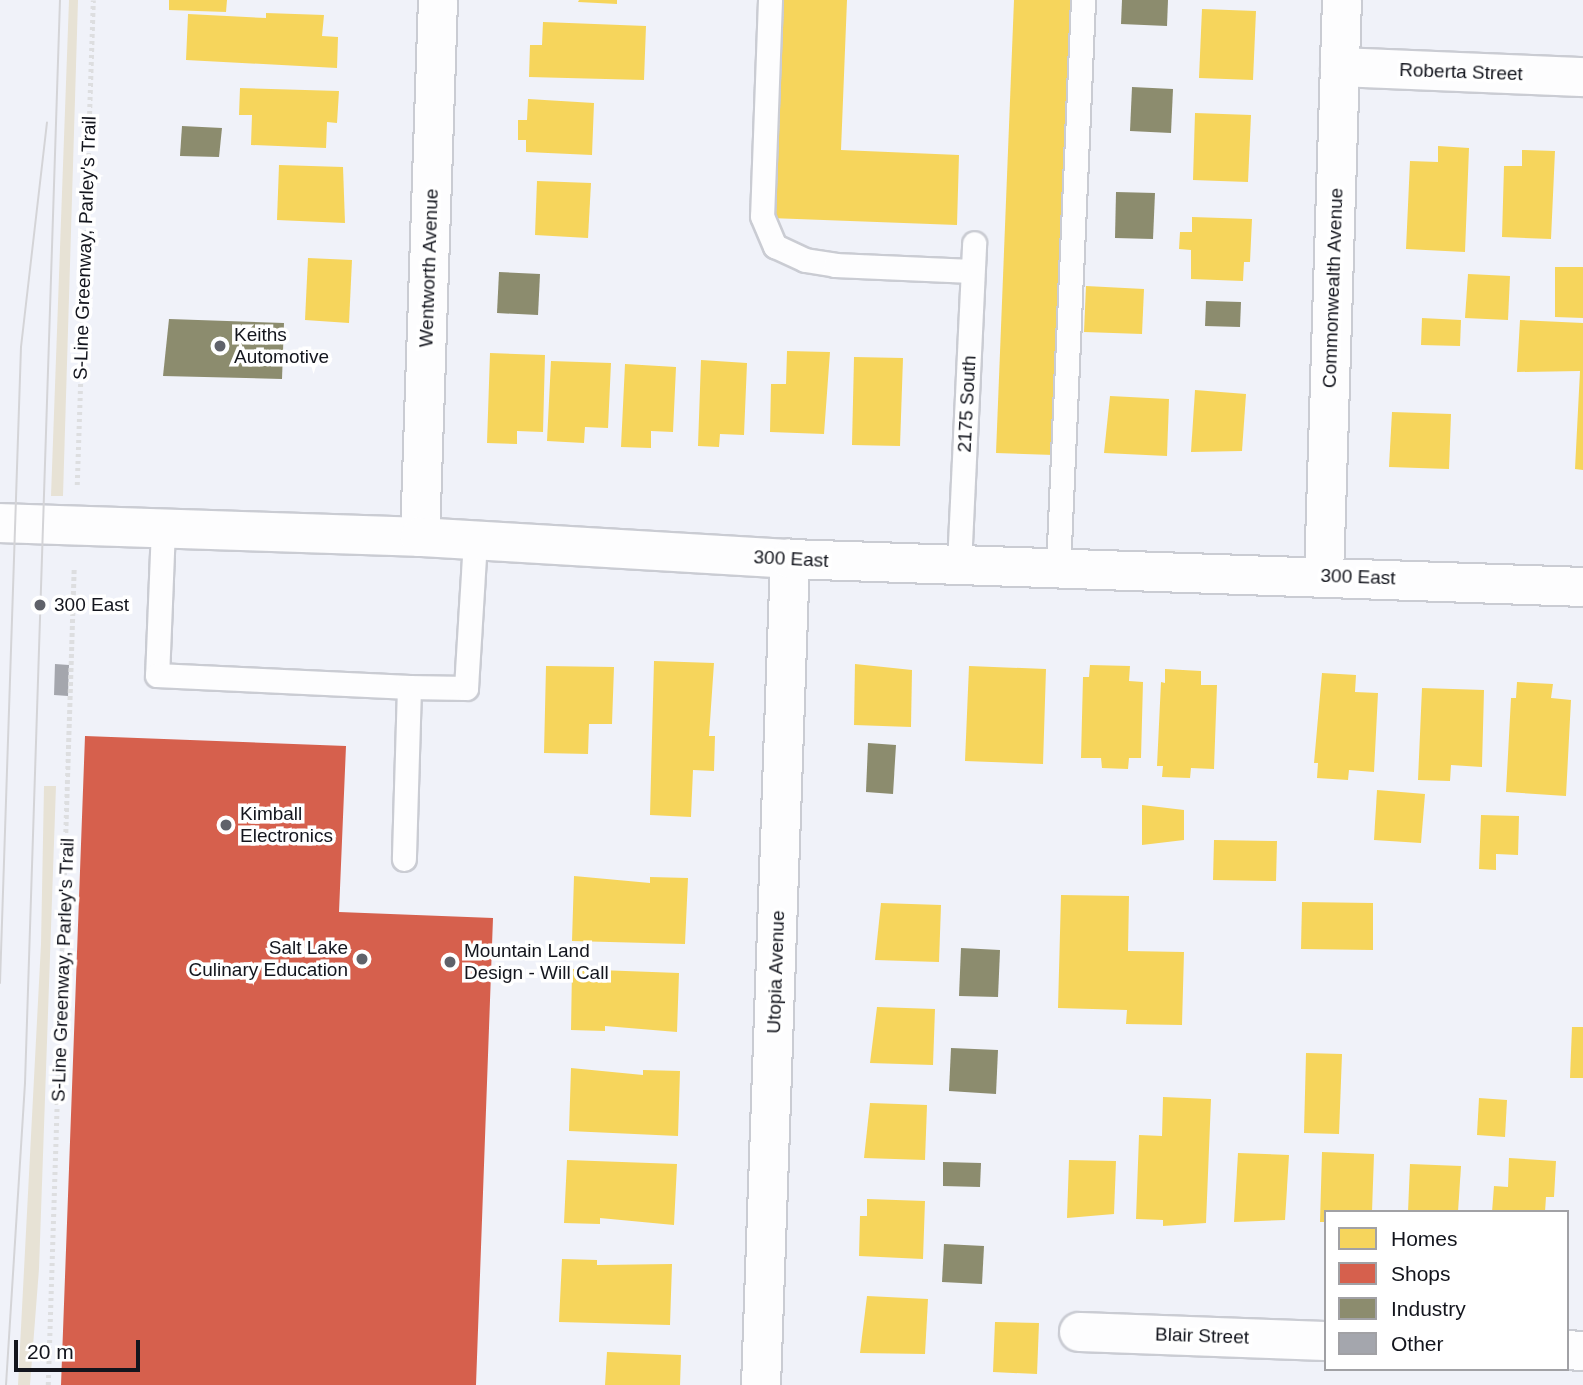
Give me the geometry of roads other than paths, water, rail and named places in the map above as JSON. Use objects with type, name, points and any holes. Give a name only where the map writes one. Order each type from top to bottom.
[{"type":"street","name":"Wentworth Avenue","points":[[421,537],[438,0]]},
{"type":"street","name":"Commonwealth Avenue","points":[[1324,575],[1342,0]]},
{"type":"street","name":"Roberta Street","points":[[1340,67],[1583,77]]},
{"type":"street","name":"300 East","points":[[0,523],[421,537],[790,559],[1324,575],[1583,587]]},
{"type":"street","name":"Utopia Avenue","points":[[761,1385],[790,559]]},
{"type":"street","name":"Blair Street","points":[[1079,1332],[1324,1341]]},
{"type":"lane","points":[[770,0],[762,216],[775,246],[805,260],[835,265],[972,271]]},
{"type":"lane","points":[[1058,569],[1083,0]]},
{"type":"lane","name":"2175 South","points":[[959,565],[974,243]]},
{"type":"lane","points":[[163,528],[157,675],[409,687],[466,688],[475,540]]},
{"type":"lane","points":[[404,859],[409,687]]},
{"type":"tram line","points":[[6,1385],[25,1083],[60,0]]},
{"type":"tram line","points":[[0,983],[21,347],[47,122]]},
{"type":"place","name":"Keiths Automotive","points":[[220,346]]},
{"type":"place","name":"300 East","points":[[40,605]]},
{"type":"place","name":"Kimball Electronics","points":[[226,825]]},
{"type":"place","name":"Salt Lake Culinary Education","points":[[362,959]]},
{"type":"place","name":"Mountain Land Design - Will Call","points":[[450,962]]}]
